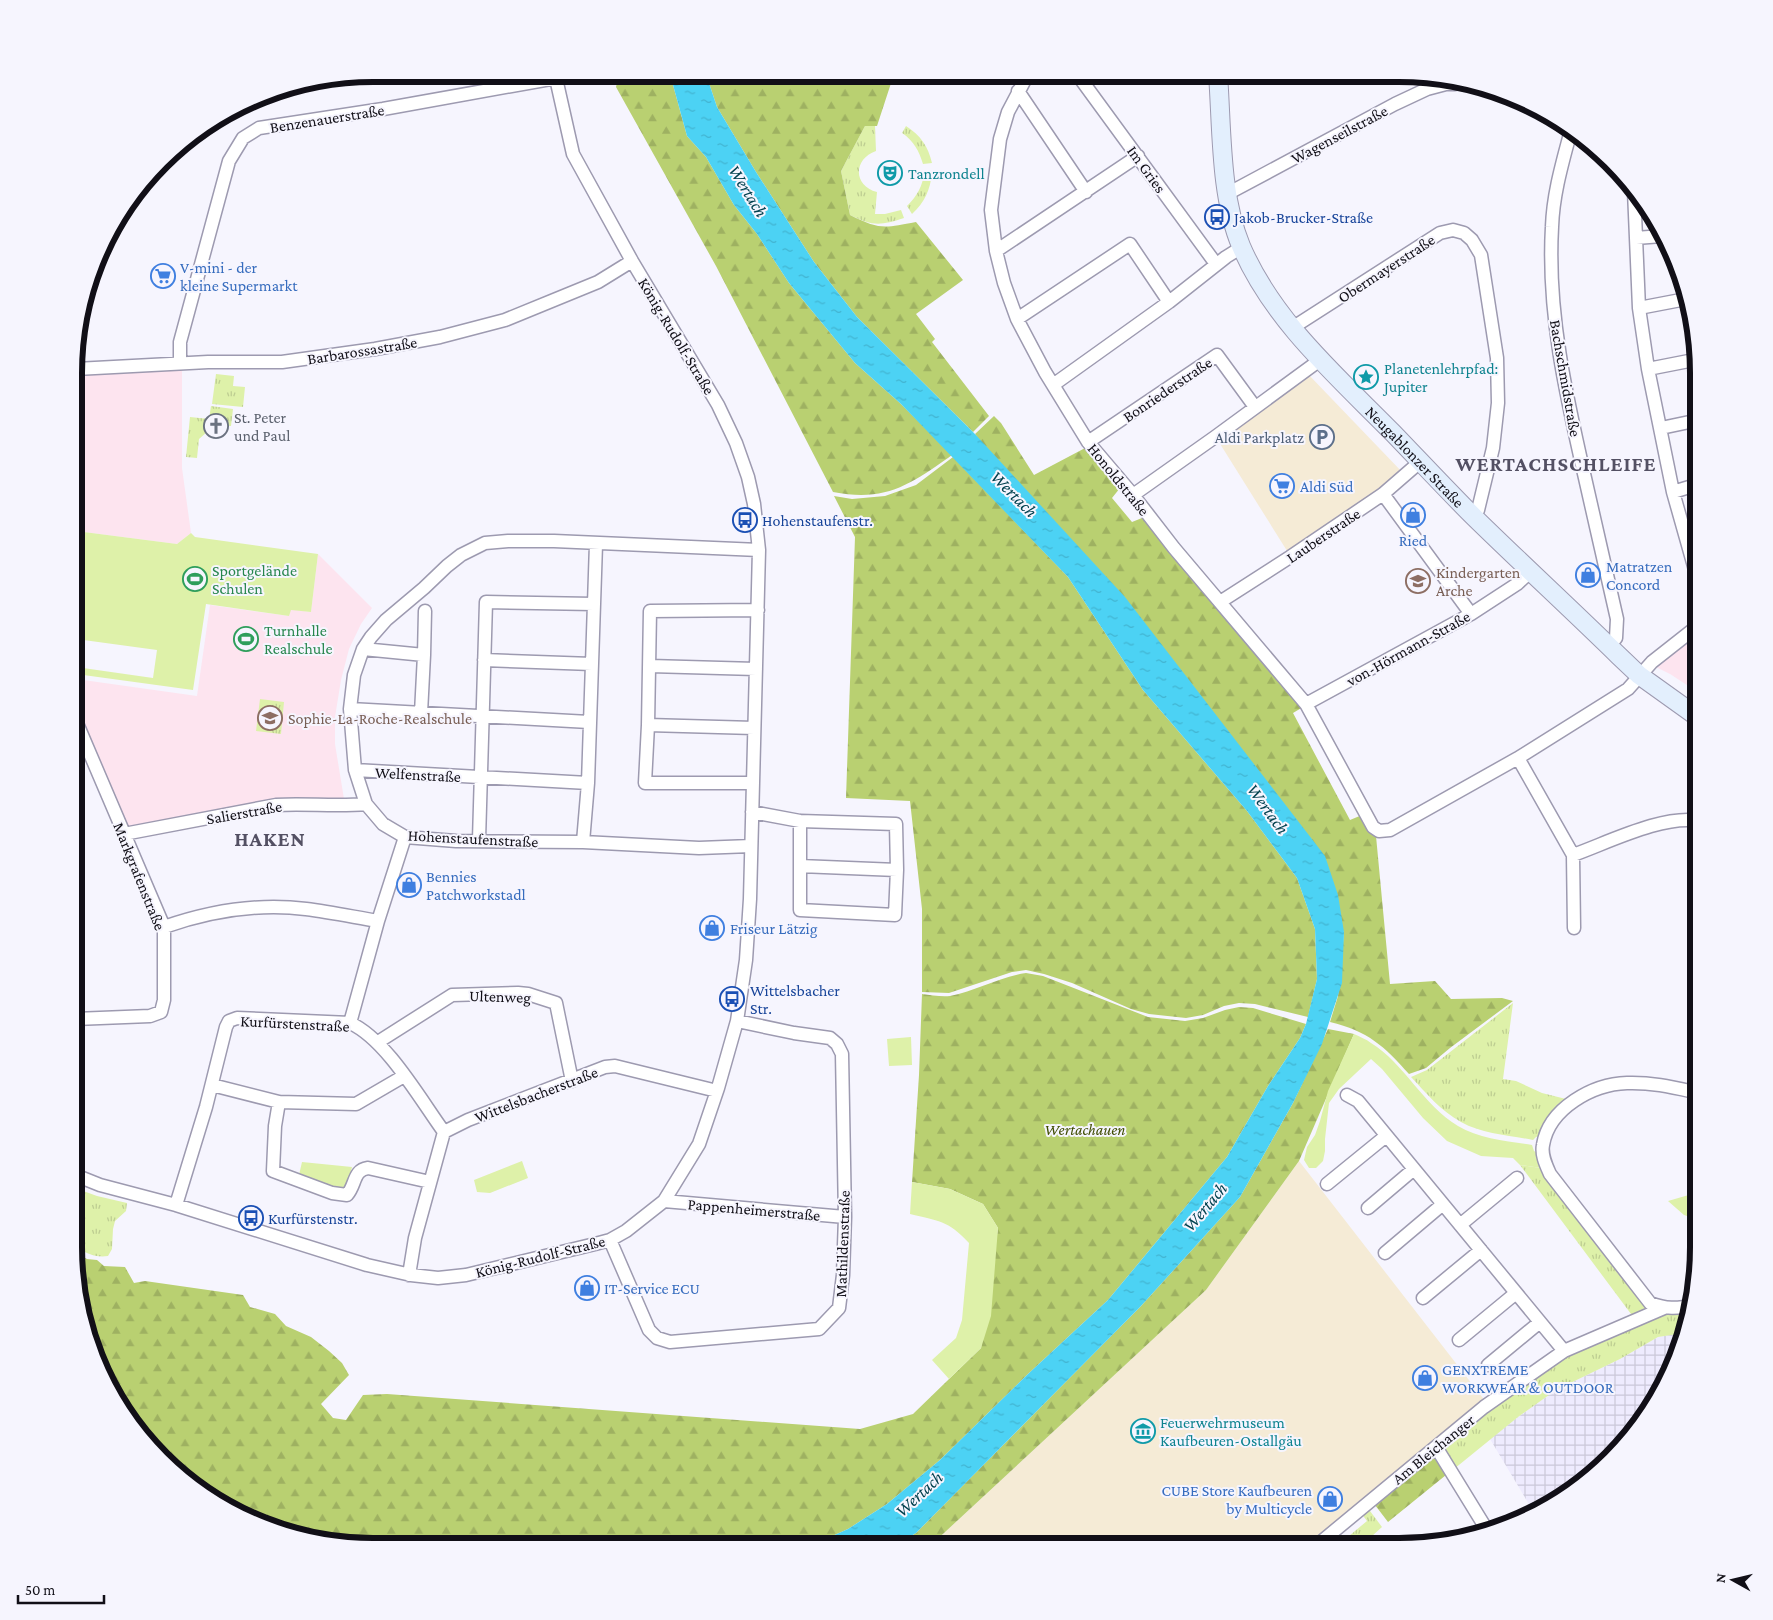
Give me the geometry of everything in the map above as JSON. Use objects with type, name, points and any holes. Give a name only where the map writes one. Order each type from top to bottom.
[{"type":"street","name":"Benzenauerstraße","points":[[180,363],[180,342],[229,161],[243,138],[259,128],[383,109],[525,82]]},
{"type":"street","name":"König-Rudolf-Straße","points":[[83,1178],[100,1185],[176,1205],[367,1265],[409,1275],[438,1278],[466,1275],[610,1240],[626,1232],[664,1201],[699,1144],[717,1091],[736,1021],[747,949],[759,550],[754,504],[748,477],[736,443],[718,405],[632,261],[573,154],[557,82]]},
{"type":"street","name":"Honoldstraße","points":[[1023,82],[1008,112],[1000,139],[993,185],[992,230],[1004,283],[1017,319],[1053,385],[1088,442],[1133,495],[1174,548],[1306,704],[1373,827],[1379,832],[1384,832],[1518,758]]},
{"type":"street","name":"Im Gries","points":[[1083,82],[1216,264]]},
{"type":"street","name":"Neugablonzer Straße","points":[[1219,82],[1227,194],[1231,218],[1242,247],[1261,284],[1292,328],[1320,360],[1473,516],[1639,675],[1690,712]]},
{"type":"street","name":"Wagenseilstraße","points":[[1227,194],[1395,104],[1427,89],[1440,86]]},
{"type":"street","points":[[1018,91],[1086,192]]},
{"type":"street","name":"Bachschmidstraße","points":[[1569,138],[1559,177],[1552,225],[1551,266],[1555,324],[1566,393],[1617,619],[1616,638],[1608,646]]},
{"type":"street","points":[[996,251],[1138,156]]},
{"type":"street","points":[[1634,203],[1639,308],[1648,369],[1673,492],[1690,535]]},
{"type":"street","name":"Obermayerstraße","points":[[1292,328],[1440,233],[1453,230],[1464,233],[1472,240],[1481,255],[1497,358],[1498,403],[1492,448],[1478,510],[1473,516]]},
{"type":"street","points":[[1636,238],[1656,236]]},
{"type":"street","points":[[1017,319],[1130,244],[1169,302]]},
{"type":"street","points":[[1053,385],[1169,302],[1216,264],[1242,247]]},
{"type":"street","name":"Barbarossastraße","points":[[83,369],[240,361],[282,362],[440,337],[510,318],[598,282],[632,261]]},
{"type":"street","points":[[1639,308],[1681,300]]},
{"type":"street","name":"Bonriederstraße","points":[[1088,442],[1217,355],[1255,408]]},
{"type":"street","points":[[1133,495],[1320,360]]},
{"type":"street","points":[[1648,369],[1690,361]]},
{"type":"street","points":[[1661,428],[1690,422]]},
{"type":"street","name":"Lauberstraße","points":[[1220,602],[1383,494],[1421,461]]},
{"type":"street","points":[[1673,492],[1690,487]]},
{"type":"street","points":[[1383,494],[1471,614]]},
{"type":"street","name":"Hohenstaufenstraße","points":[[751,846],[698,848],[583,842],[456,840],[405,836],[383,824],[366,804],[355,770],[350,709],[354,675],[362,649],[386,620],[447,566],[461,555],[485,542],[554,541],[759,550]]},
{"type":"street","points":[[583,842],[588,782],[596,544]]},
{"type":"street","name":"von-Hörmann-Straße","points":[[1306,704],[1471,614],[1517,584],[1531,571]]},
{"type":"street","name":"Welfenstraße","points":[[479,840],[486,602],[594,604]]},
{"type":"street","points":[[753,783],[645,783],[650,666],[650,611],[758,610]]},
{"type":"street","points":[[420,713],[425,611]]},
{"type":"street","points":[[1574,928],[1573,855],[1518,758],[1628,689],[1652,662],[1690,632]]},
{"type":"street","points":[[362,649],[424,655]]},
{"type":"street","points":[[484,660],[592,664]]},
{"type":"street","points":[[650,666],[756,669]]},
{"type":"street","points":[[350,709],[589,722]]},
{"type":"street","points":[[648,725],[754,728]]},
{"type":"street","name":"Markgrafenstraße","points":[[83,738],[164,927],[164,1000],[161,1012],[150,1016],[83,1019]]},
{"type":"street","name":"Welfenstraße","points":[[355,770],[481,777]]},
{"type":"street","points":[[481,777],[588,782]]},
{"type":"street","name":"Salierstraße","points":[[124,834],[276,805],[298,803],[346,806],[366,804]]},
{"type":"street","points":[[752,812],[800,821],[896,824],[898,870],[895,915],[800,910],[800,821]]},
{"type":"street","points":[[1573,855],[1657,824],[1674,820],[1690,820]]},
{"type":"street","points":[[350,1023],[378,921],[405,836]]},
{"type":"street","points":[[800,866],[898,870]]},
{"type":"street","points":[[164,927],[217,912],[270,907],[306,909],[378,921]]},
{"type":"street","name":"Ultenweg","points":[[378,1042],[452,995],[528,994],[556,1003],[572,1080]]},
{"type":"street","name":"Kurfürstenstraße","points":[[176,1205],[212,1085],[221,1043],[229,1021],[237,1018],[350,1023],[362,1028],[378,1042],[444,1132]]},
{"type":"street","name":"Mathildenstraße","points":[[610,1240],[649,1330],[657,1338],[670,1342],[819,1329],[839,1308],[844,1275],[842,1054],[837,1044],[830,1038],[736,1021]]},
{"type":"street","name":"Wittelsbacherstraße","points":[[444,1132],[468,1120],[605,1067],[615,1066],[717,1091]]},
{"type":"street","points":[[212,1085],[279,1102],[356,1104],[404,1076]]},
{"type":"street","points":[[1664,1308],[1650,1303],[1550,1174],[1544,1162],[1543,1144],[1550,1128],[1560,1113],[1576,1099],[1598,1089],[1626,1083],[1653,1084],[1690,1092]]},
{"type":"street","points":[[1347,1095],[1358,1101],[1564,1352]]},
{"type":"street","points":[[279,1102],[275,1126],[273,1171],[332,1192],[347,1195],[352,1189],[358,1172],[368,1168],[430,1182]]},
{"type":"street","points":[[409,1275],[415,1238],[444,1132]]},
{"type":"street","points":[[1327,1184],[1386,1136]]},
{"type":"street","points":[[1368,1208],[1414,1169]]},
{"type":"street","points":[[1460,1225],[1517,1178]]},
{"type":"street","name":"Pappenheimerstraße","points":[[664,1201],[844,1217]]},
{"type":"street","points":[[1385,1253],[1443,1204]]},
{"type":"street","points":[[1423,1298],[1481,1250]]},
{"type":"street","points":[[1459,1340],[1516,1293]]},
{"type":"street","name":"Am Bleichanger","points":[[1326,1538],[1484,1407],[1564,1352],[1664,1308],[1674,1309],[1684,1307]]},
{"type":"street","points":[[1488,1365],[1540,1322]]},
{"type":"street","points":[[1436,1448],[1484,1525]]},
{"type":"shaded area","points":[[182,366],[182,468],[191,533],[177,544],[83,532],[83,372]]},
{"type":"shaded area","points":[[1307,373],[1404,474],[1289,554],[1217,439]]},
{"type":"shaded area","points":[[318,554],[372,608],[361,624],[349,649],[341,680],[335,717],[335,744],[345,805],[325,803],[126,830],[83,729],[83,680],[197,696],[210,605],[289,616],[290,609],[311,612]]},
{"type":"shaded area","points":[[1690,634],[1690,687],[1652,665]]},
{"type":"shaded area","points":[[1299,1161],[1486,1402],[1321,1538],[939,1538],[1206,1290]]},
{"type":"shaded area","points":[[1677,1334],[1652,1392],[1630,1424],[1605,1452],[1577,1477],[1545,1499],[1530,1506],[1490,1439],[1556,1390],[1620,1359],[1658,1337]]},
{"type":"green space","points":[[617,82],[672,82],[687,136],[706,157],[734,205],[757,234],[789,283],[855,363],[901,404],[952,455],[920,477],[895,489],[867,495],[833,492],[716,266],[616,87]]},
{"type":"green space","points":[[709,82],[891,82],[877,126],[865,126],[841,171],[850,215],[868,223],[882,226],[896,226],[916,222],[963,280],[916,314],[935,339],[932,342],[989,416],[973,432],[857,317],[814,262],[717,107]]},
{"type":"green space","points":[[865,126],[875,126],[876,151],[863,160],[859,172],[863,184],[877,192],[875,214],[885,214],[901,210],[904,218],[876,224],[850,215],[841,171]]},
{"type":"green space","points":[[906,126],[923,142],[932,163],[923,164],[916,147],[902,133]]},
{"type":"green space","points":[[924,172],[932,173],[930,185],[924,200],[912,214],[907,206],[919,190]]},
{"type":"green space","points":[[216,374],[234,376],[233,386],[245,387],[243,407],[212,404]]},
{"type":"green space","points":[[211,406],[233,409],[231,426],[215,425],[199,439],[197,458],[186,457],[190,417],[209,419]]},
{"type":"green space","points":[[994,416],[1001,423],[1034,475],[1087,447],[1120,488],[1112,498],[1132,522],[1142,518],[1303,707],[1293,713],[1350,820],[1362,815],[1376,836],[1390,984],[1435,981],[1451,999],[1502,998],[1513,1001],[1426,1068],[1409,1074],[1391,1055],[1365,1035],[1330,1022],[1338,996],[1344,932],[975,434]]},
{"type":"green space","points":[[953,457],[1068,577],[1143,690],[1247,811],[1297,878],[1315,929],[1317,979],[1308,1017],[1255,1004],[1239,1003],[1224,1006],[1203,1015],[1186,1018],[1149,1014],[1131,1009],[1072,983],[1026,970],[1012,972],[949,993],[922,992],[922,909],[910,801],[846,798],[855,537],[834,496],[852,499],[885,496],[916,485]]},
{"type":"green space","name":"Sportgelände Schulen","points":[[83,532],[177,544],[191,533],[195,537],[318,554],[311,612],[291,610],[289,616],[206,604],[193,690],[83,675],[83,668],[153,678],[157,650],[83,640]]},
{"type":"green space","points":[[260,699],[284,702],[281,734],[256,731]]},
{"type":"green space","name":"Wertachauen","points":[[1026,973],[1043,976],[1148,1017],[1185,1021],[1203,1018],[1239,1007],[1253,1008],[1306,1024],[1300,1038],[1268,1086],[1227,1157],[1108,1300],[1028,1374],[940,1460],[887,1504],[848,1529],[828,1538],[374,1538],[336,1535],[298,1528],[262,1515],[228,1499],[182,1465],[143,1424],[121,1392],[105,1358],[92,1322],[85,1284],[83,1257],[97,1260],[104,1266],[125,1267],[134,1283],[145,1281],[243,1295],[250,1307],[275,1314],[286,1326],[311,1337],[342,1363],[349,1375],[321,1404],[333,1418],[346,1420],[363,1395],[387,1394],[860,1429],[913,1414],[981,1348],[998,1228],[983,1204],[950,1189],[912,1182],[922,994],[950,996]]},
{"type":"green space","points":[[1513,1003],[1503,1079],[1516,1081],[1542,1093],[1570,1100],[1542,1135],[1533,1140],[1487,1132],[1461,1122],[1440,1107],[1411,1077],[1427,1070]]},
{"type":"green space","points":[[1328,1029],[1354,1034],[1299,1161],[1206,1290],[939,1538],[908,1538],[916,1533],[1141,1306],[1240,1197],[1293,1103]]},
{"type":"green space","points":[[1354,1034],[1383,1051],[1434,1107],[1458,1126],[1475,1134],[1494,1139],[1532,1145],[1534,1151],[1539,1154],[1541,1168],[1520,1165],[1513,1158],[1481,1156],[1447,1141],[1423,1118],[1382,1069],[1371,1059],[1339,1089],[1329,1103],[1323,1161],[1316,1168],[1309,1168],[1304,1160],[1307,1147],[1315,1135],[1328,1091]]},
{"type":"green space","points":[[911,1037],[912,1065],[889,1066],[887,1039]]},
{"type":"green space","points":[[522,1161],[528,1178],[490,1193],[477,1192],[474,1180]]},
{"type":"green space","points":[[302,1162],[352,1167],[347,1186],[342,1188],[330,1187],[299,1175]]},
{"type":"green space","points":[[1520,1165],[1541,1168],[1654,1309],[1634,1318]]},
{"type":"green space","points":[[912,1182],[950,1189],[983,1204],[998,1228],[991,1316],[981,1348],[949,1379],[932,1360],[956,1338],[962,1320],[969,1243],[962,1235],[942,1222],[910,1214]]},
{"type":"green space","points":[[83,1191],[127,1203],[126,1211],[115,1221],[112,1249],[108,1256],[83,1251]]},
{"type":"green space","points":[[1690,1195],[1690,1217],[1684,1215],[1668,1201]]},
{"type":"green space","points":[[1684,1309],[1677,1334],[1658,1337],[1620,1359],[1556,1390],[1518,1417],[1454,1469],[1440,1448],[1506,1395],[1565,1355],[1663,1313]]},
{"type":"green space","points":[[1433,1456],[1446,1475],[1388,1522],[1375,1505]]},
{"type":"green space","points":[[1367,1507],[1382,1527],[1370,1538],[1347,1538],[1367,1521],[1361,1513]]},
{"type":"water","name":"Wertach","points":[[672,82],[709,82],[717,107],[756,172],[814,262],[857,317],[975,434],[1125,597],[1325,856],[1338,895],[1344,932],[1342,983],[1322,1044],[1293,1103],[1240,1197],[1141,1306],[916,1533],[908,1538],[828,1538],[848,1529],[887,1504],[940,1460],[1028,1374],[1108,1300],[1227,1157],[1268,1086],[1300,1038],[1306,1024],[1317,979],[1315,929],[1297,878],[1247,811],[1143,690],[1068,577],[901,404],[855,363],[789,283],[757,234],[734,205],[706,157],[687,136]]},
{"type":"place","name":"Tanzrondell","points":[[890,173]]},
{"type":"place","name":"Jakob-Brucker-Straße","points":[[1217,217]]},
{"type":"place","name":"V-mini - der kleine Supermarkt","points":[[163,276]]},
{"type":"place","name":"Planetenlehrpfad: Jupiter","points":[[1366,377]]},
{"type":"place","name":"St. Peter und Paul","points":[[216,426]]},
{"type":"place","name":"Aldi Parkplatz","points":[[1322,437]]},
{"type":"place","name":"Aldi Süd","points":[[1282,486]]},
{"type":"place","name":"Ried","points":[[1413,515]]},
{"type":"place","name":"Hohenstaufenstr.","points":[[745,520]]},
{"type":"place","name":"Matratzen Concord","points":[[1588,575]]},
{"type":"place","name":"Sportgelände Schulen","points":[[195,579]]},
{"type":"place","name":"Kindergarten Arche","points":[[1418,581]]},
{"type":"place","name":"Turnhalle Realschule","points":[[246,639]]},
{"type":"place","name":"Sophie-La-Roche-Realschule","points":[[270,718]]},
{"type":"place","name":"Bennies Patchworkstadl","points":[[409,885]]},
{"type":"place","name":"Friseur Lätzig","points":[[712,928]]},
{"type":"place","name":"Wittelsbacher Str.","points":[[732,999]]},
{"type":"place","name":"Kurfürstenstr.","points":[[251,1218]]},
{"type":"place","name":"IT-Service ECU","points":[[587,1288]]},
{"type":"place","name":"GENXTREME WORKWEAR & OUTDOOR","points":[[1425,1378]]},
{"type":"place","name":"Feuerwehrmuseum Kaufbeuren-Ostallgäu","points":[[1143,1431]]},
{"type":"place","name":"CUBE Store Kaufbeuren by Multicycle","points":[[1330,1499]]},
{"type":"district","name":"WERTACHSCHLEIFE","points":[[1556,464]]},
{"type":"district","name":"HAKEN","points":[[270,839]]}]
